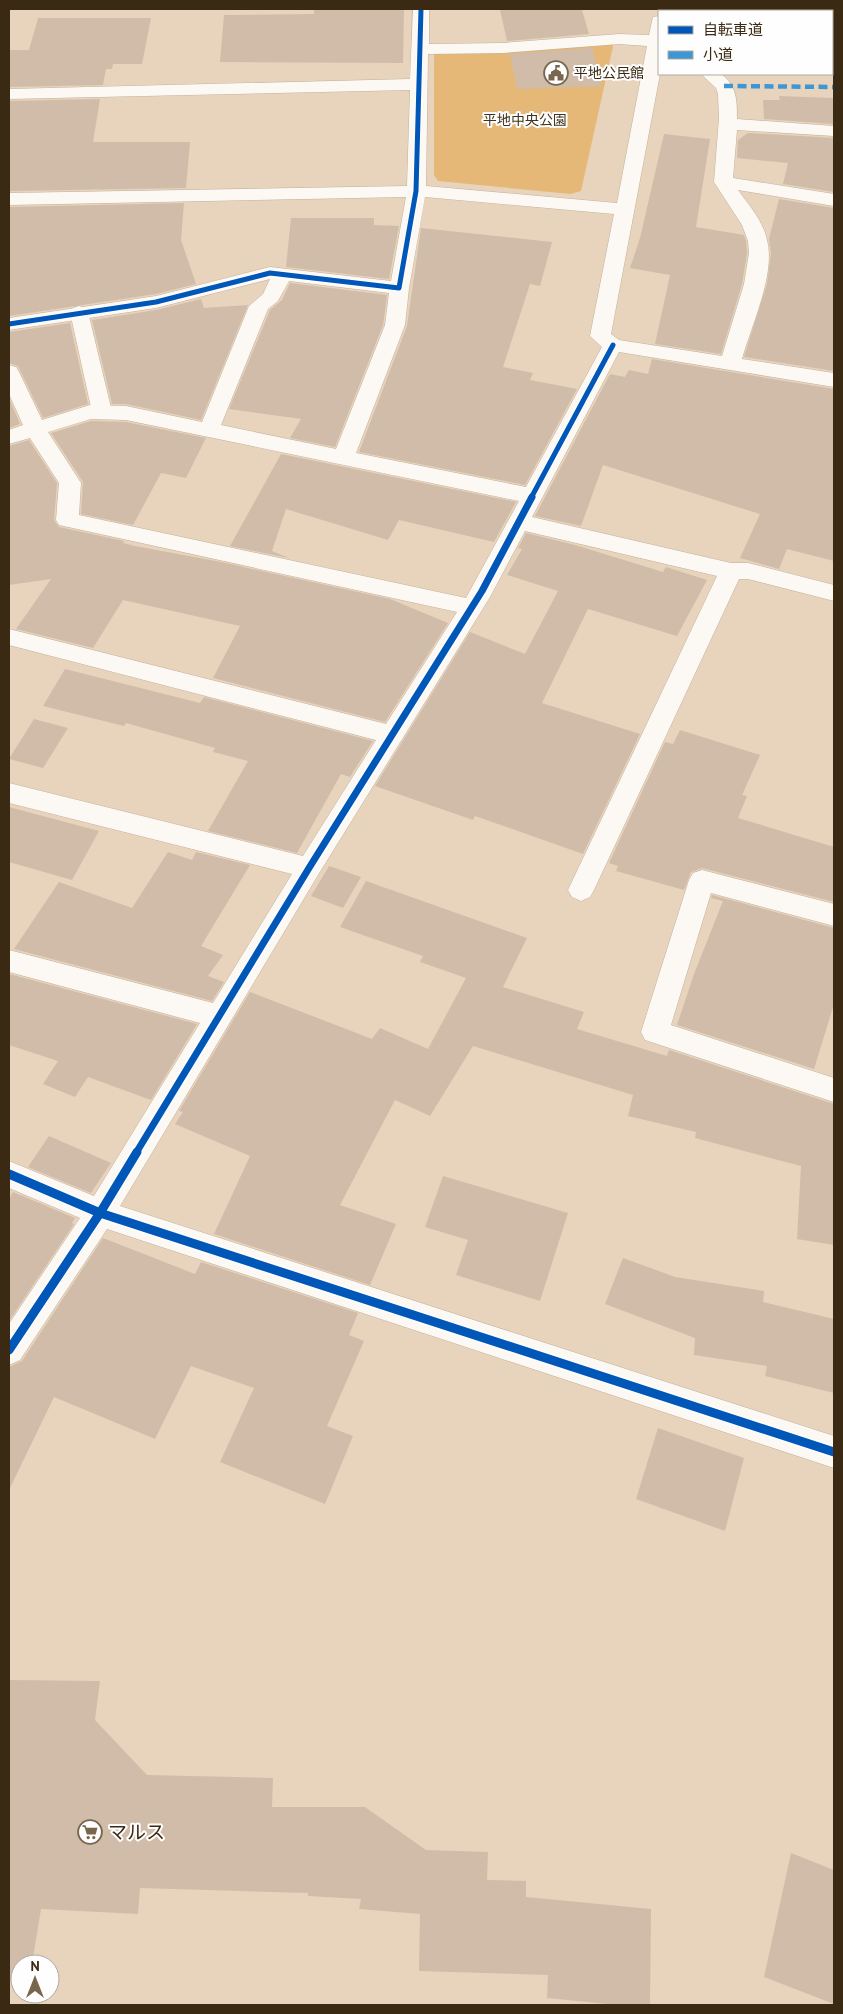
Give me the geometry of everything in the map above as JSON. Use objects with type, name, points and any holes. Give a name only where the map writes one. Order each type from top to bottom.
[{"type":"street","points":[[344,457],[395,325],[399,288],[410,235],[416,191],[421,9]]},
{"type":"street","points":[[421,49],[503,48],[619,39],[658,41],[657,62],[600,336],[614,345],[834,380]]},
{"type":"street","points":[[711,75],[724,86],[727,93],[728,124],[723,182],[752,225],[758,241],[760,262],[730,363]]},
{"type":"street","points":[[9,94],[420,84]]},
{"type":"street","points":[[728,124],[834,131]]},
{"type":"street","points":[[723,182],[834,200]]},
{"type":"street","points":[[9,199],[416,191],[625,209]]},
{"type":"street","points":[[9,324],[79,312],[156,302],[270,273],[399,288]]},
{"type":"street","points":[[209,430],[259,306],[271,297],[282,274]]},
{"type":"street","points":[[9,1350],[100,1213],[218,1016],[472,607],[614,345]]},
{"type":"street","points":[[9,372],[36,430],[70,483],[67,520],[472,607]]},
{"type":"street","points":[[9,437],[90,412],[126,413],[533,496]]},
{"type":"street","points":[[519,522],[731,571],[748,571],[834,592]]},
{"type":"street","points":[[581,890],[731,571]]},
{"type":"street","points":[[9,637],[392,735]]},
{"type":"street","points":[[9,793],[309,868]]},
{"type":"street","points":[[834,915],[702,880],[655,1032],[834,1090]]},
{"type":"street","points":[[9,961],[218,1016]]},
{"type":"street","points":[[9,1174],[100,1213],[834,1452]]},
{"type":"lane","points":[[79,312],[102,412]]},
{"type":"green space","name":"平地中央公園","points":[[614,42],[581,191],[570,194],[438,181],[434,175],[434,53]]},
{"type":"building","points":[[314,9],[404,9],[403,63],[220,62],[224,15],[314,14]]},
{"type":"building","points":[[500,10],[582,10],[589,34],[507,41]]},
{"type":"building","points":[[38,18],[151,18],[142,64],[113,64],[112,69],[106,69],[103,85],[9,87],[9,50],[29,50]]},
{"type":"building","name":"平地公民館","points":[[592,48],[602,86],[517,89],[510,54]]},
{"type":"building","points":[[779,96],[834,98],[834,124],[764,119],[763,100],[780,100]]},
{"type":"building","points":[[100,99],[93,142],[190,142],[186,188],[9,191],[9,101]]},
{"type":"building","points":[[748,133],[834,138],[834,192],[783,184],[788,163],[737,158],[738,140]]},
{"type":"building","points":[[664,134],[710,139],[696,227],[744,235],[746,241],[747,253],[742,284],[721,354],[655,344],[670,275],[630,268],[640,238]]},
{"type":"building","points":[[779,199],[834,208],[834,371],[744,357],[767,284],[771,254],[769,239]]},
{"type":"building","points":[[184,203],[181,240],[196,284],[156,294],[9,316],[9,207]]},
{"type":"building","points":[[291,218],[374,218],[374,225],[399,226],[389,279],[286,267]]},
{"type":"building","points":[[421,228],[552,242],[540,286],[530,284],[503,367],[533,373],[530,380],[577,389],[525,485],[359,452],[407,326]]},
{"type":"building","points":[[290,283],[387,295],[383,325],[335,447],[290,438],[301,419],[229,409],[270,310],[282,300]]},
{"type":"building","points":[[201,299],[204,308],[248,305],[201,420],[126,404],[112,404],[92,320],[156,310]]},
{"type":"building","points":[[70,323],[88,404],[43,418],[18,366],[9,363],[9,332]]},
{"type":"building","points":[[652,359],[834,389],[834,561],[787,549],[779,569],[740,558],[760,514],[603,465],[581,526],[535,516],[610,374],[625,377],[629,370],[648,374]]},
{"type":"building","points":[[9,398],[20,424],[9,428]]},
{"type":"building","points":[[91,421],[126,422],[206,438],[186,478],[161,473],[133,525],[81,514],[83,482],[51,433]]},
{"type":"building","points":[[29,440],[57,483],[54,520],[59,527],[124,541],[123,543],[135,546],[221,562],[390,599],[448,623],[385,722],[213,678],[240,626],[123,600],[93,648],[16,629],[51,579],[9,585],[9,446]]},
{"type":"building","points":[[281,454],[516,502],[494,542],[399,520],[388,540],[286,509],[272,551],[289,558],[230,546]]},
{"type":"building","points":[[526,533],[575,545],[663,572],[666,567],[707,580],[677,636],[588,609],[542,703],[640,734],[583,854],[475,816],[473,820],[375,786],[470,632],[525,654],[558,591],[507,575],[522,549],[518,548]]},
{"type":"building","points":[[65,669],[200,703],[204,697],[373,741],[350,777],[341,774],[297,853],[208,831],[248,761],[213,752],[215,748],[126,723],[124,726],[43,706]]},
{"type":"building","points":[[34,719],[68,728],[43,768],[9,759]]},
{"type":"building","points":[[680,730],[760,755],[742,795],[747,796],[738,818],[834,847],[834,902],[702,868],[691,872],[684,890],[616,871],[618,866],[609,863],[665,742],[673,744]]},
{"type":"building","points":[[9,807],[99,831],[72,880],[9,862]]},
{"type":"building","points":[[168,852],[192,860],[196,852],[250,865],[201,946],[223,955],[208,976],[224,982],[212,1001],[14,949],[59,882],[132,908]]},
{"type":"building","points":[[329,866],[361,877],[343,908],[311,896]]},
{"type":"building","points":[[366,881],[527,938],[503,987],[584,1012],[577,1029],[667,1056],[669,1050],[834,1104],[834,1245],[797,1239],[801,1166],[695,1138],[696,1132],[628,1116],[633,1095],[473,1046],[430,1116],[395,1100],[340,1205],[396,1224],[370,1285],[214,1234],[250,1156],[175,1124],[183,1112],[179,1111],[250,992],[372,1039],[380,1028],[428,1049],[466,978],[420,962],[423,956],[340,927]]},
{"type":"building","points":[[712,895],[834,928],[834,1004],[814,1069],[677,1025],[694,974],[723,901],[711,898]]},
{"type":"building","points":[[9,974],[197,1024],[151,1100],[88,1077],[75,1097],[43,1084],[58,1061],[9,1045]]},
{"type":"building","points":[[49,1136],[111,1163],[91,1193],[28,1167]]},
{"type":"building","points":[[443,1176],[568,1213],[540,1301],[456,1275],[468,1240],[425,1227]]},
{"type":"building","points":[[13,1192],[75,1218],[72,1223],[74,1224],[9,1321],[9,1199]]},
{"type":"building","points":[[103,1238],[195,1274],[201,1262],[358,1313],[349,1335],[364,1341],[327,1426],[353,1436],[325,1504],[220,1462],[254,1388],[191,1366],[155,1439],[54,1397],[9,1490],[9,1367],[22,1361]]},
{"type":"building","points":[[623,1258],[675,1277],[764,1291],[763,1302],[834,1319],[834,1393],[765,1376],[767,1366],[694,1355],[695,1338],[605,1304]]},
{"type":"building","points":[[658,1428],[744,1458],[725,1531],[636,1499]]},
{"type":"building","points":[[9,1680],[100,1681],[95,1720],[147,1775],[273,1778],[272,1807],[365,1807],[426,1850],[488,1852],[487,1880],[526,1881],[526,1897],[651,1909],[650,2005],[617,2005],[547,1998],[548,1975],[419,1971],[420,1914],[359,1909],[361,1899],[308,1896],[308,1893],[140,1888],[138,1914],[41,1909],[34,1954],[10,1954],[9,1980]]},
{"type":"building","points":[[791,1853],[834,1870],[834,2004],[764,1977]]},
{"type":"marked path","points":[[724,86],[834,87]]},
{"type":"cycle path","points":[[9,324],[156,302],[270,273],[399,288],[410,235],[416,191],[421,9]]},
{"type":"cycle path","points":[[9,1350],[100,1213],[309,868],[482,591],[613,345]]},
{"type":"cycle path","points":[[9,1174],[100,1213],[834,1452]]},
{"type":"place","name":"平地公民館","points":[[556,73]]},
{"type":"place","name":"マルス","points":[[90,1832]]}]
